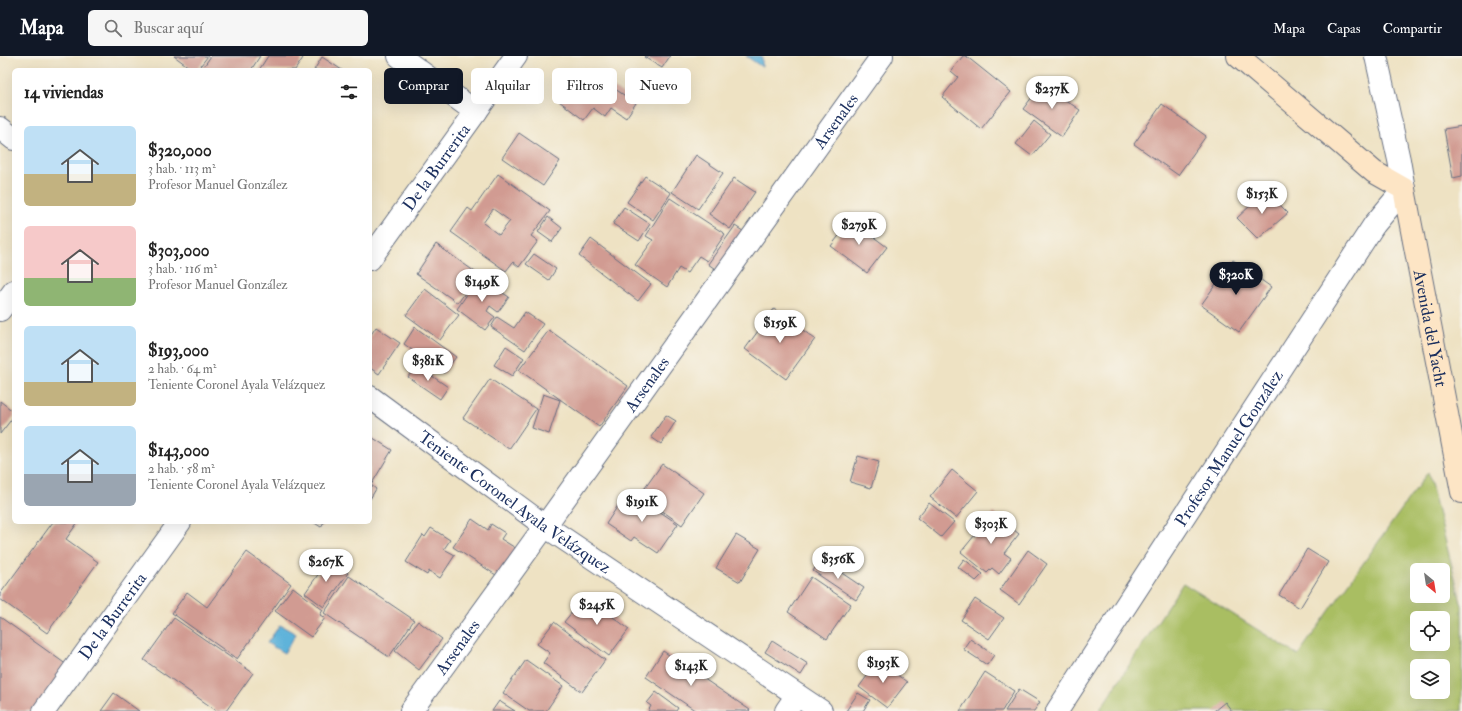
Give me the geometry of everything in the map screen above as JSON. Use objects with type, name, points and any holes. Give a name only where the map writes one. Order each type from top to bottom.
[{"type":"street","points":[[399,56],[476,112]]},
{"type":"street","name":"De la Burrerita","points":[[372,256],[516,56]]},
{"type":"street","name":"Arsenales","points":[[411,711],[882,56]]},
{"type":"street","points":[[1238,56],[1374,172],[1404,189]]},
{"type":"street","name":"Avenida del Yacht","points":[[1376,56],[1399,160],[1462,492]]},
{"type":"street","points":[[0,128],[12,137]]},
{"type":"street","name":"Profesor Manuel González","points":[[1058,711],[1374,225],[1404,189]]},
{"type":"street","points":[[0,310],[12,294]]},
{"type":"street","name":"Teniente Coronel Ayala Velázquez","points":[[372,398],[545,526],[792,703],[822,711]]},
{"type":"street","name":"De la Burrerita","points":[[44,711],[179,524]]},
{"type":"green space","points":[[1428,472],[1462,606],[1462,711],[1099,711],[1183,583],[1298,655]]},
{"type":"water","points":[[746,56],[762,56],[762,67]]},
{"type":"water","points":[[280,625],[296,634],[284,653],[267,643]]},
{"type":"building","points":[[174,56],[208,56],[199,68],[190,68]]},
{"type":"building","points":[[211,56],[260,56],[252,68],[203,68]]},
{"type":"building","points":[[268,56],[300,56],[303,58],[296,68],[260,68]]},
{"type":"building","points":[[645,56],[670,56],[662,68],[644,57]]},
{"type":"building","points":[[963,56],[966,56],[1011,92],[981,129],[942,97],[958,77],[951,71]]},
{"type":"building","points":[[322,57],[339,68],[315,68]]},
{"type":"building","points":[[1042,84],[1080,110],[1062,137],[1023,109]]},
{"type":"building","points":[[617,90],[625,96],[625,104],[635,104],[626,118],[611,108],[605,117],[593,108],[584,120],[563,104],[617,104]]},
{"type":"building","points":[[1162,104],[1206,136],[1178,175],[1134,144]]},
{"type":"building","points":[[1034,121],[1050,134],[1032,156],[1016,144]]},
{"type":"building","points":[[1462,126],[1462,176],[1453,178],[1444,129]]},
{"type":"building","points":[[519,133],[560,161],[543,186],[502,158]]},
{"type":"building","points":[[696,155],[723,173],[698,209],[672,192]]},
{"type":"building","points":[[498,174],[550,211],[531,236],[538,241],[519,267],[513,262],[506,271],[451,232],[468,208],[472,211]],"holes":[[[493,209],[510,221],[499,235],[483,223]]]},
{"type":"building","points":[[645,176],[671,193],[653,220],[627,202]]},
{"type":"building","points":[[734,178],[755,192],[730,229],[709,214]]},
{"type":"building","points":[[1266,191],[1288,213],[1258,239],[1237,218]]},
{"type":"building","points":[[670,198],[725,234],[707,261],[699,256],[687,273],[679,268],[667,287],[635,265],[653,240],[646,236]]},
{"type":"building","points":[[624,207],[650,224],[639,241],[613,224]]},
{"type":"building","points":[[548,217],[562,228],[552,242],[538,232]]},
{"type":"building","points":[[851,220],[887,247],[867,273],[831,246]]},
{"type":"building","points":[[735,226],[749,235],[721,273],[708,264]]},
{"type":"building","points":[[591,239],[651,284],[638,301],[579,256]]},
{"type":"building","points":[[436,244],[478,274],[458,303],[416,274]]},
{"type":"building","points":[[534,254],[556,269],[549,280],[526,264]]},
{"type":"building","points":[[1233,260],[1271,287],[1239,332],[1201,305]]},
{"type":"building","points":[[479,277],[509,297],[498,312],[490,306],[487,311],[495,317],[485,330],[457,309]]},
{"type":"building","points":[[425,289],[459,315],[440,340],[406,315]]},
{"type":"building","points":[[774,309],[815,339],[786,379],[745,349]]},
{"type":"building","points":[[525,312],[543,324],[525,350],[491,327],[497,317],[514,328]]},
{"type":"building","points":[[376,327],[400,343],[379,374],[372,369],[372,333]]},
{"type":"building","points":[[415,327],[456,357],[444,373],[404,344]]},
{"type":"building","points":[[549,330],[628,386],[599,427],[519,370]]},
{"type":"building","points":[[506,346],[524,358],[512,376],[494,365]]},
{"type":"building","points":[[416,365],[448,387],[440,399],[408,377]]},
{"type":"building","points":[[490,379],[536,409],[509,449],[463,418]]},
{"type":"building","points":[[543,394],[560,400],[549,434],[532,428]]},
{"type":"building","points":[[0,401],[12,410],[12,419],[0,434]]},
{"type":"building","points":[[666,415],[676,421],[661,444],[651,437]]},
{"type":"building","points":[[372,437],[392,450],[372,483]]},
{"type":"building","points":[[858,456],[879,462],[871,488],[850,482]]},
{"type":"building","points":[[662,464],[704,493],[682,525],[640,495]]},
{"type":"building","points":[[952,470],[978,491],[956,518],[930,497]]},
{"type":"building","points":[[372,486],[376,489],[372,496]]},
{"type":"building","points":[[634,494],[678,524],[658,553],[634,537],[631,541],[606,524],[619,504],[624,508]]},
{"type":"building","points":[[929,503],[954,522],[941,537],[917,518]]},
{"type":"building","points":[[993,513],[1019,534],[1004,553],[1011,558],[999,574],[992,568],[987,573],[961,552]]},
{"type":"building","points":[[472,519],[488,530],[491,524],[505,533],[501,539],[517,549],[499,577],[453,547]]},
{"type":"building","points":[[52,524],[77,524],[66,539],[98,562],[47,633],[0,599],[0,594]]},
{"type":"building","points":[[431,528],[450,540],[444,549],[455,555],[440,578],[429,571],[427,575],[406,562],[423,535],[425,537]]},
{"type":"building","points":[[736,535],[760,549],[740,582],[716,568]]},
{"type":"building","points":[[1307,549],[1328,562],[1300,608],[1279,595]]},
{"type":"building","points":[[1028,550],[1047,564],[1019,604],[1000,590]]},
{"type":"building","points":[[247,552],[291,584],[237,659],[172,613],[187,592],[207,607]]},
{"type":"building","points":[[329,559],[348,573],[324,607],[305,593]]},
{"type":"building","points":[[821,559],[864,588],[856,600],[813,571]]},
{"type":"building","points":[[964,559],[983,574],[976,581],[958,567]]},
{"type":"building","points":[[349,576],[414,620],[389,657],[324,613]]},
{"type":"building","points":[[811,577],[851,604],[827,639],[788,612]]},
{"type":"building","points":[[293,587],[323,610],[320,615],[325,618],[311,637],[275,611]]},
{"type":"building","points":[[585,596],[629,629],[609,656],[564,622]]},
{"type":"building","points":[[975,599],[1004,618],[989,639],[961,620]]},
{"type":"building","points":[[0,617],[67,665],[33,711],[0,711]]},
{"type":"building","points":[[174,618],[253,673],[226,711],[217,711],[144,660]]},
{"type":"building","points":[[418,621],[442,639],[419,670],[395,651]]},
{"type":"building","points":[[554,622],[605,660],[582,692],[543,663],[550,653],[537,644]]},
{"type":"building","points":[[970,639],[994,655],[987,665],[963,649]]},
{"type":"building","points":[[772,641],[808,664],[801,675],[765,652]]},
{"type":"building","points":[[663,651],[750,710],[696,711],[646,677]]},
{"type":"building","points":[[526,660],[563,686],[546,711],[529,711],[503,693]]},
{"type":"building","points":[[878,661],[907,682],[887,708],[859,687]]},
{"type":"building","points":[[985,672],[1014,691],[1002,711],[960,711]]},
{"type":"building","points":[[1019,689],[1040,702],[1034,711],[1005,711]]},
{"type":"building","points":[[656,692],[678,708],[676,711],[648,711],[651,706],[647,703]]},
{"type":"building","points":[[114,693],[139,711],[101,711]]},
{"type":"building","points":[[858,693],[870,700],[863,711],[846,711]]},
{"type":"building","points":[[499,701],[515,711],[492,711]]},
{"type":"building","points":[[1225,702],[1232,711],[1214,711]]}]
